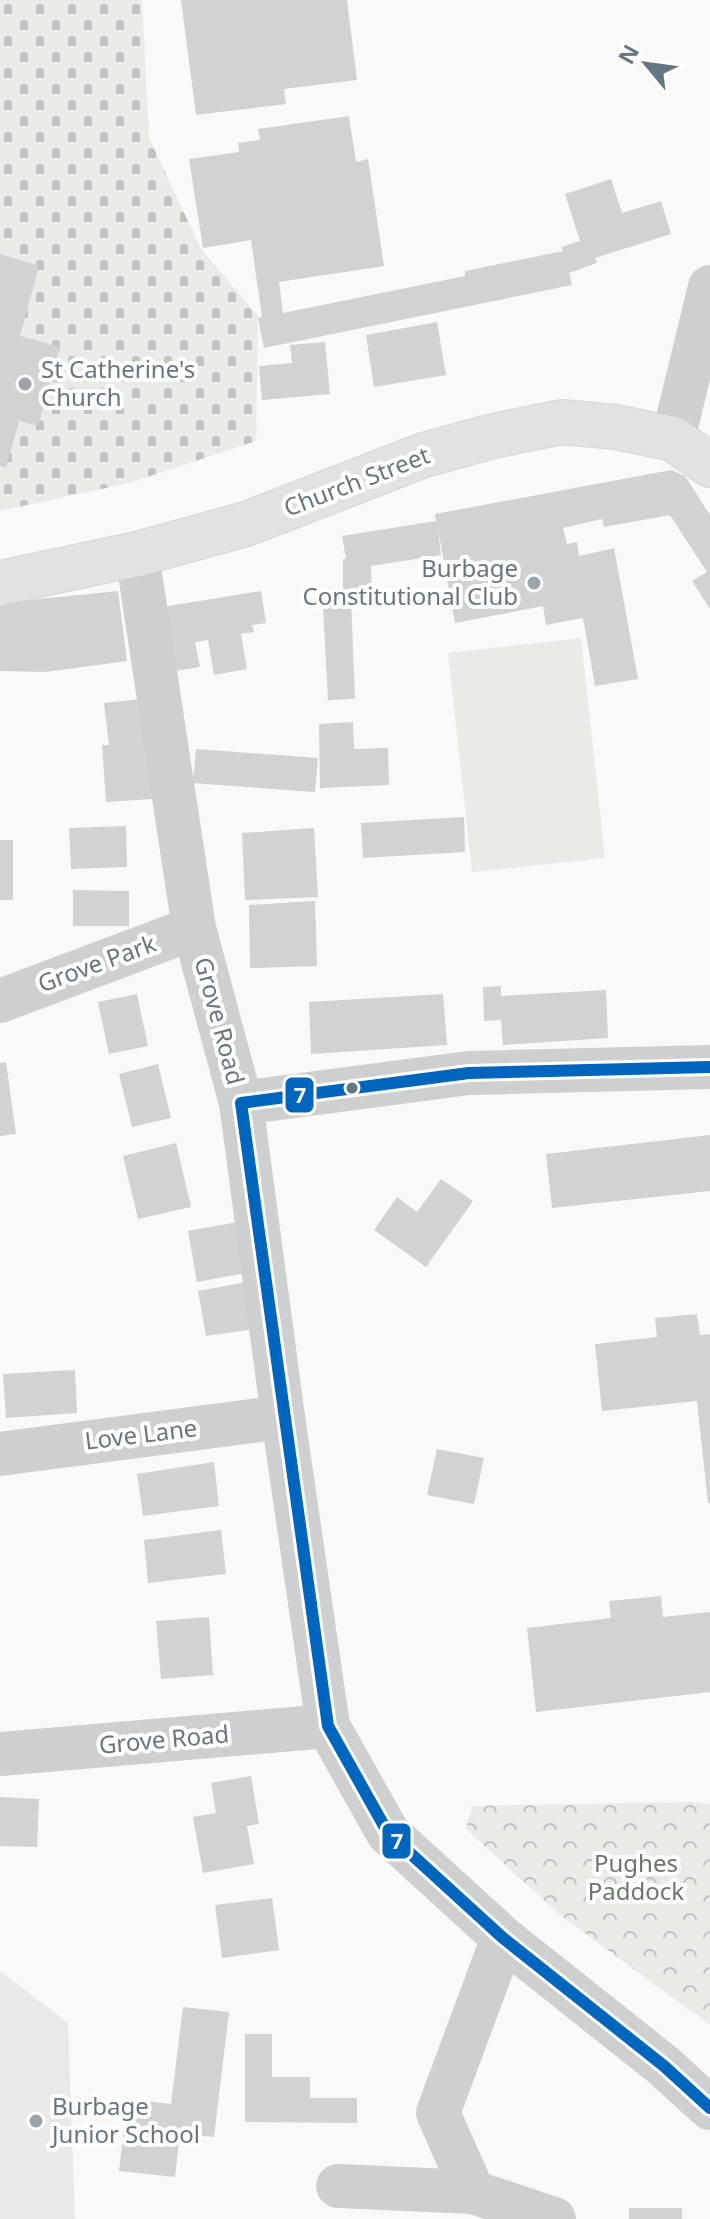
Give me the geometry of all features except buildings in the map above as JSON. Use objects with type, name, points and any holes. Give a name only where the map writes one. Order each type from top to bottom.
[{"type":"main road","name":"Church Street","points":[[0,583],[137,554],[246,524],[424,455],[493,436],[562,422],[616,427],[673,439],[710,465]]},
{"type":"street","points":[[673,439],[710,287]]},
{"type":"street","name":"Grove Road","points":[[137,554],[194,928],[241,1103],[328,1726],[388,1833],[503,1938],[664,2066],[710,2108]]},
{"type":"street","name":"Grove Park","points":[[0,1001],[194,928]]},
{"type":"street","points":[[241,1103],[469,1073],[710,1067]]},
{"type":"street","name":"Love Lane","points":[[0,1454],[283,1417]]},
{"type":"street","name":"Grove Road","points":[[0,1754],[328,1726]]},
{"type":"street","points":[[473,2192],[438,2113],[503,1938]]},
{"type":"street","points":[[338,2186],[473,2192],[554,2219]]},
{"type":"shaded area","name":"Burbage Junior School","points":[[0,1971],[68,2023],[75,2219],[0,2219]]},
{"type":"green space","name":"St Catherine's Church","points":[[0,0],[142,0],[149,138],[201,249],[258,316],[256,441],[129,483],[0,511]]},
{"type":"green space","points":[[581,638],[605,858],[472,872],[448,653]]},
{"type":"green space","name":"Pughes Paddock","points":[[710,1804],[710,2025],[560,1915],[466,1829],[472,1806]]},
{"type":"transit line","name":"7","points":[[710,1067],[469,1073],[241,1103],[328,1726],[388,1833],[503,1938],[664,2066],[710,2108]]},
{"type":"place","name":"St Catherine's Church","points":[[25,384]]},
{"type":"place","name":"Burbage Constitutional Club","points":[[534,583]]},
{"type":"place","name":"Burbage Junior School","points":[[36,2121]]}]
